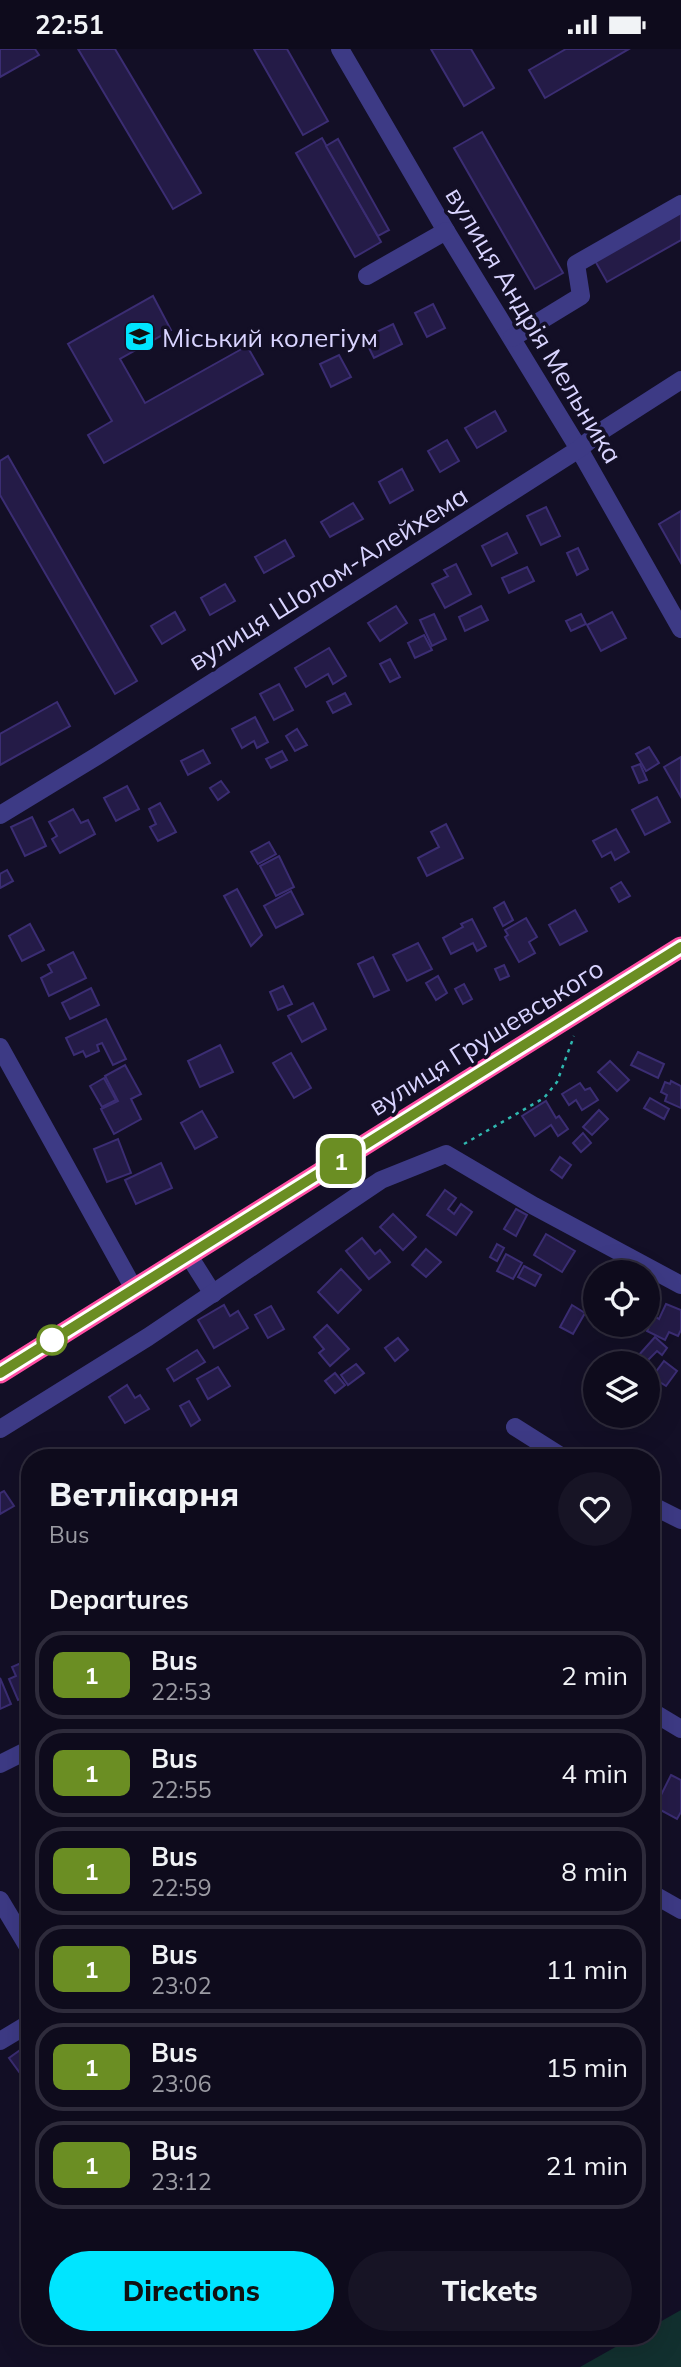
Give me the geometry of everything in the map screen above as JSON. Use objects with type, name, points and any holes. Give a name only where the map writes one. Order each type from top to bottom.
[{"type":"highway","name":"вулиця Грушевського","points":[[0,1373],[681,947]]},
{"type":"street","name":"вулиця Андрія Мельника","points":[[340,49],[446,231],[579,449],[681,629]]},
{"type":"street","points":[[512,338],[581,296],[576,264],[681,204]]},
{"type":"street","points":[[367,276],[446,231]]},
{"type":"street","name":"вулиця Шолом-Алейхема","points":[[0,815],[579,449],[600,432],[681,380]]},
{"type":"street","points":[[0,1047],[134,1289]]},
{"type":"street","points":[[0,1429],[213,1294],[381,1180],[446,1154],[534,1206],[681,1285]]},
{"type":"street","points":[[189,1256],[213,1294]]},
{"type":"street","points":[[515,1427],[550,1449]]},
{"type":"street","points":[[660,1510],[681,1520]]},
{"type":"street","points":[[660,1716],[681,1729]]},
{"type":"street","points":[[0,1764],[21,1754]]},
{"type":"street","points":[[660,1898],[681,1910]]},
{"type":"street","points":[[0,1900],[21,1932]]},
{"type":"street","points":[[0,2041],[21,2028]]},
{"type":"path","points":[[446,1154],[544,1098],[557,1082],[574,1036],[576,1014]]},
{"type":"green space","points":[[681,2310],[681,2367],[580,2367],[619,2345],[660,2345],[660,2322]]},
{"type":"building","points":[[0,49],[35,49],[39,55],[0,77]]},
{"type":"building","points":[[78,49],[115,49],[201,193],[173,209]]},
{"type":"building","points":[[254,49],[287,49],[328,121],[303,135]]},
{"type":"building","points":[[431,49],[471,49],[494,88],[464,106]]},
{"type":"building","points":[[566,49],[629,49],[545,98],[529,70]]},
{"type":"building","points":[[482,132],[563,273],[535,289],[454,148]]},
{"type":"building","points":[[322,138],[381,242],[355,257],[296,153]]},
{"type":"building","points":[[338,139],[389,230],[378,236],[326,146]]},
{"type":"building","points":[[681,210],[681,240],[607,282],[594,259]]},
{"type":"building","points":[[153,296],[171,330],[120,359],[145,403],[247,346],[263,374],[104,463],[88,435],[112,421],[68,344]]},
{"type":"building","points":[[433,304],[445,328],[427,337],[415,313]]},
{"type":"building","points":[[393,324],[402,344],[374,358],[364,338]]},
{"type":"building","points":[[339,355],[351,377],[331,387],[320,364]]},
{"type":"building","points":[[495,411],[506,431],[477,448],[465,428]]},
{"type":"building","points":[[447,440],[459,461],[440,472],[428,451]]},
{"type":"building","points":[[8,456],[137,681],[115,694],[0,495],[0,461]]},
{"type":"building","points":[[402,469],[413,490],[390,503],[379,482]]},
{"type":"building","points":[[353,503],[363,519],[330,537],[321,522]]},
{"type":"building","points":[[546,507],[560,536],[541,545],[527,516]]},
{"type":"building","points":[[681,511],[681,563],[659,524]]},
{"type":"building","points":[[507,533],[517,553],[492,566],[482,546]]},
{"type":"building","points":[[285,540],[294,556],[264,573],[255,557]]},
{"type":"building","points":[[578,548],[588,569],[577,575],[567,553]]},
{"type":"building","points":[[456,564],[471,594],[445,608],[432,584],[448,576],[444,570]]},
{"type":"building","points":[[527,567],[534,581],[509,593],[502,578]]},
{"type":"building","points":[[225,584],[235,601],[210,615],[201,598]]},
{"type":"building","points":[[396,606],[407,623],[380,641],[368,623]]},
{"type":"building","points":[[481,606],[488,620],[465,631],[459,617]]},
{"type":"building","points":[[175,612],[185,630],[162,644],[151,626]]},
{"type":"building","points":[[612,612],[626,638],[601,651],[587,625]]},
{"type":"building","points":[[434,614],[446,639],[432,646],[420,620]]},
{"type":"building","points":[[581,614],[586,624],[571,631],[566,621]]},
{"type":"building","points":[[424,635],[432,650],[415,658],[408,643]]},
{"type":"building","points":[[329,648],[346,676],[333,684],[328,674],[306,687],[295,668]]},
{"type":"building","points":[[390,659],[400,677],[390,682],[380,664]]},
{"type":"building","points":[[279,684],[293,710],[274,720],[260,694]]},
{"type":"building","points":[[345,693],[351,704],[333,713],[327,702]]},
{"type":"building","points":[[57,702],[70,726],[0,765],[0,734]]},
{"type":"building","points":[[255,717],[268,742],[257,748],[254,741],[242,748],[232,729]]},
{"type":"building","points":[[297,729],[307,745],[295,751],[286,736]]},
{"type":"building","points":[[649,747],[659,763],[646,771],[636,754]]},
{"type":"building","points":[[203,750],[210,763],[188,775],[181,761]]},
{"type":"building","points":[[282,751],[287,760],[271,768],[266,759]]},
{"type":"building","points":[[681,757],[681,797],[664,767]]},
{"type":"building","points":[[640,764],[647,780],[639,783],[632,767]]},
{"type":"building","points":[[221,781],[229,792],[218,800],[210,788]]},
{"type":"building","points":[[127,786],[139,809],[116,821],[104,798]]},
{"type":"building","points":[[657,797],[670,822],[645,835],[632,810]]},
{"type":"building","points":[[160,803],[176,832],[158,841],[150,827],[156,824],[149,809]]},
{"type":"building","points":[[73,809],[81,823],[88,820],[95,834],[60,853],[52,839],[57,836],[49,822]]},
{"type":"building","points":[[32,817],[46,846],[25,856],[11,827]]},
{"type":"building","points":[[446,824],[463,858],[427,876],[418,858],[439,847],[431,832]]},
{"type":"building","points":[[616,829],[629,852],[615,860],[611,852],[602,857],[593,841]]},
{"type":"building","points":[[269,842],[276,854],[258,864],[251,852]]},
{"type":"building","points":[[279,856],[294,887],[276,896],[260,866]]},
{"type":"building","points":[[7,870],[13,881],[0,888],[0,874]]},
{"type":"building","points":[[621,882],[630,896],[619,902],[611,888]]},
{"type":"building","points":[[237,889],[262,935],[251,946],[224,896]]},
{"type":"building","points":[[291,891],[303,914],[276,928],[264,906]]},
{"type":"building","points":[[504,902],[513,920],[503,926],[494,908]]},
{"type":"building","points":[[575,910],[587,931],[560,945],[549,925]]},
{"type":"building","points":[[526,918],[537,937],[529,942],[535,953],[519,962],[505,937],[508,935],[505,930]]},
{"type":"building","points":[[472,919],[486,946],[477,951],[473,943],[451,954],[443,938]]},
{"type":"building","points":[[30,924],[44,950],[22,961],[9,936]]},
{"type":"building","points":[[418,943],[432,969],[407,981],[393,955]]},
{"type":"building","points":[[73,952],[86,978],[49,996],[41,978],[52,972],[48,965]]},
{"type":"building","points":[[373,957],[389,990],[374,997],[358,964]]},
{"type":"building","points":[[504,965],[509,976],[500,980],[495,969]]},
{"type":"building","points":[[438,976],[447,993],[436,1000],[426,983]]},
{"type":"building","points":[[464,984],[472,999],[463,1004],[455,989]]},
{"type":"building","points":[[283,986],[292,1004],[278,1010],[270,992]]},
{"type":"building","points":[[91,988],[99,1005],[70,1019],[62,1003]]},
{"type":"building","points":[[313,1003],[326,1029],[302,1042],[288,1016]]},
{"type":"building","points":[[106,1019],[126,1059],[113,1065],[102,1043],[97,1045],[99,1051],[86,1057],[83,1051],[74,1055],[66,1038]]},
{"type":"building","points":[[220,1045],[233,1072],[200,1087],[188,1061]]},
{"type":"building","points":[[638,1052],[664,1064],[658,1078],[631,1065]]},
{"type":"building","points":[[291,1053],[311,1088],[294,1098],[273,1063]]},
{"type":"building","points":[[610,1061],[629,1080],[617,1091],[598,1072]]},
{"type":"building","points":[[125,1065],[141,1094],[131,1099],[141,1119],[114,1134],[101,1109],[118,1101],[105,1076]]},
{"type":"building","points":[[104,1078],[116,1100],[102,1107],[90,1086]]},
{"type":"building","points":[[671,1081],[681,1086],[681,1108],[665,1101],[667,1095],[661,1092],[665,1082],[670,1084]]},
{"type":"building","points":[[580,1083],[585,1090],[590,1088],[598,1100],[582,1110],[576,1100],[569,1105],[562,1094]]},
{"type":"building","points":[[650,1098],[669,1109],[664,1119],[644,1108]]},
{"type":"building","points":[[546,1101],[556,1118],[559,1116],[568,1129],[558,1136],[551,1125],[535,1136],[522,1116]]},
{"type":"building","points":[[599,1110],[608,1119],[592,1135],[583,1127]]},
{"type":"building","points":[[202,1111],[217,1137],[195,1149],[181,1123]]},
{"type":"building","points":[[583,1133],[591,1143],[581,1152],[573,1143]]},
{"type":"building","points":[[118,1139],[131,1173],[107,1182],[94,1149]]},
{"type":"building","points":[[560,1157],[571,1165],[562,1178],[551,1170]]},
{"type":"building","points":[[161,1163],[172,1188],[136,1204],[125,1180]]},
{"type":"building","points":[[445,1190],[456,1198],[448,1209],[454,1214],[461,1204],[472,1212],[456,1235],[427,1215]]},
{"type":"building","points":[[516,1209],[527,1215],[516,1236],[504,1229]]},
{"type":"building","points":[[393,1214],[416,1237],[403,1250],[380,1227]]},
{"type":"building","points":[[546,1234],[575,1251],[562,1272],[534,1255]]},
{"type":"building","points":[[362,1238],[375,1254],[380,1250],[390,1262],[369,1279],[346,1251]]},
{"type":"building","points":[[497,1244],[504,1248],[497,1261],[490,1257]]},
{"type":"building","points":[[426,1249],[441,1262],[426,1277],[412,1265]]},
{"type":"building","points":[[506,1254],[522,1263],[513,1279],[497,1271]]},
{"type":"building","points":[[524,1266],[541,1275],[535,1286],[518,1277]]},
{"type":"building","points":[[341,1269],[361,1290],[338,1313],[318,1292]]},
{"type":"building","points":[[666,1304],[681,1310],[681,1330],[678,1336],[669,1332],[665,1340],[659,1337],[660,1317]]},
{"type":"building","points":[[224,1305],[230,1316],[238,1311],[248,1328],[214,1348],[198,1320]]},
{"type":"building","points":[[572,1305],[583,1312],[573,1334],[560,1327]]},
{"type":"building","points":[[271,1306],[284,1329],[268,1338],[255,1315]]},
{"type":"building","points":[[327,1325],[349,1349],[330,1366],[319,1353],[324,1349],[314,1337]]},
{"type":"building","points":[[655,1337],[667,1348],[662,1355],[660,1351],[642,1351]]},
{"type":"building","points":[[398,1338],[408,1350],[395,1361],[385,1348]]},
{"type":"building","points":[[197,1350],[205,1362],[174,1381],[167,1369]]},
{"type":"building","points":[[664,1361],[677,1371],[666,1386],[660,1382],[660,1366]]},
{"type":"building","points":[[356,1364],[364,1373],[348,1385],[341,1375]]},
{"type":"building","points":[[218,1367],[230,1386],[208,1399],[197,1379]]},
{"type":"building","points":[[335,1373],[345,1385],[335,1393],[325,1381]]},
{"type":"building","points":[[127,1385],[135,1398],[140,1395],[149,1409],[125,1423],[109,1397]]},
{"type":"building","points":[[189,1401],[200,1420],[191,1426],[180,1406]]},
{"type":"building","points":[[4,1491],[14,1506],[0,1514],[0,1493]]},
{"type":"building","points":[[21,1663],[21,1699],[18,1700],[9,1679],[16,1676],[12,1667]]},
{"type":"building","points":[[0,1678],[11,1704],[0,1709]]},
{"type":"building","points":[[671,1775],[681,1780],[681,1812],[677,1819],[660,1810],[660,1797]]},
{"type":"building","points":[[21,2049],[21,2075],[9,2058]]},
{"type":"bus line","name":"1","points":[[0,1373],[681,947]]},
{"type":"place","name":"Міський колегіум","points":[[139,337]]}]
